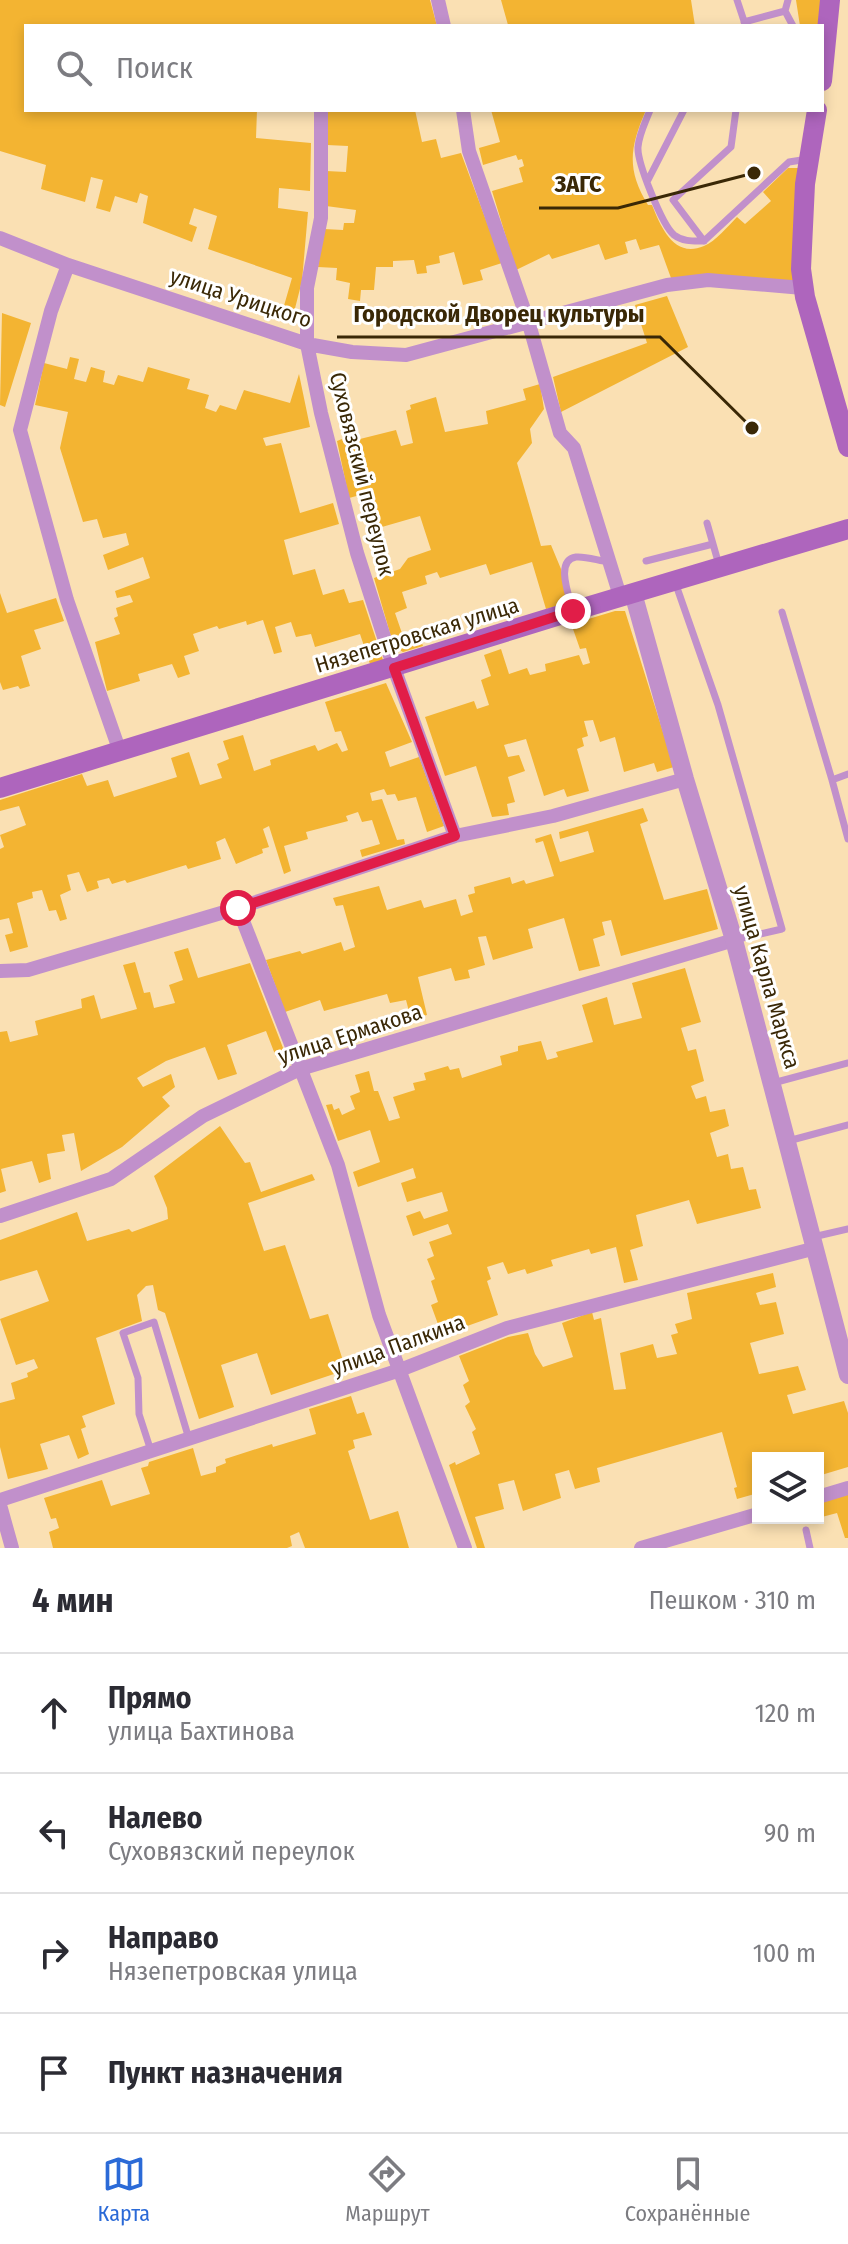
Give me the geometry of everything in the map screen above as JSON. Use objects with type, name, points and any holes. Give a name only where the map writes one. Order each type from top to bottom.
[{"type":"main road","points":[[824,61],[830,0]]},
{"type":"main road","points":[[817,112],[801,234],[803,288],[848,447]]},
{"type":"main road","name":"Нязепетровская улица","points":[[0,788],[848,529]]},
{"type":"street","points":[[438,0],[444,24]]},
{"type":"street","name":"Суховязский переулок","points":[[321,112],[321,218],[307,288],[307,344],[353,539],[394,668],[455,836]]},
{"type":"street","name":"улица Карла Маркса","points":[[463,112],[469,151],[529,324],[560,433],[574,448],[609,562],[626,595],[685,779],[734,940],[848,1375]]},
{"type":"street","name":"улица Урицкого","points":[[0,238],[68,265],[307,344],[352,352],[406,355],[667,285],[708,280],[803,288]]},
{"type":"street","points":[[68,265],[51,311],[20,430],[67,600],[120,752]]},
{"type":"street","points":[[0,971],[28,970],[238,908],[455,836],[553,816],[685,779]]},
{"type":"street","points":[[238,908],[338,1165],[379,1315],[465,1548]]},
{"type":"street","name":"улица Ермакова","points":[[0,1216],[111,1179],[203,1116],[300,1069],[734,940]]},
{"type":"street","name":"улица Палкина","points":[[0,1503],[400,1370],[507,1328],[814,1242]]},
{"type":"street","points":[[824,1495],[848,1488]]},
{"type":"street","points":[[0,1503],[12,1548]]},
{"type":"street","points":[[641,1548],[752,1516]]},
{"type":"lane","points":[[737,0],[745,24],[785,11]]},
{"type":"lane","points":[[788,0],[785,11],[792,24]]},
{"type":"lane","points":[[649,112],[638,143],[638,159],[664,222],[673,235],[687,241],[704,241],[789,162],[809,159]]},
{"type":"lane","points":[[648,180],[683,112]]},
{"type":"lane","points":[[704,241],[673,200],[731,147],[736,112]]},
{"type":"lane","points":[[707,523],[719,567]]},
{"type":"lane","points":[[646,561],[713,544]]},
{"type":"lane","points":[[573,611],[564,574],[569,560],[575,557],[609,562]]},
{"type":"lane","points":[[674,580],[718,705],[782,929],[734,940]]},
{"type":"lane","points":[[782,612],[848,839]]},
{"type":"lane","points":[[832,780],[848,774]]},
{"type":"lane","points":[[772,1084],[848,1063]]},
{"type":"lane","points":[[787,1141],[848,1125]]},
{"type":"lane","points":[[814,1242],[848,1229]]},
{"type":"lane","points":[[151,1451],[139,1414],[138,1378],[123,1333],[154,1322],[189,1439]]},
{"type":"lane","points":[[806,1530],[810,1548]]},
{"type":"shaded area","points":[[0,0],[430,0],[436,24],[24,24],[24,112],[257,112],[256,138],[311,143],[310,191],[279,188],[278,208],[308,212],[302,281],[292,320],[281,316],[292,278],[208,249],[217,216],[194,208],[189,224],[197,227],[192,242],[143,223],[148,196],[140,193],[137,203],[115,196],[110,212],[96,208],[103,180],[91,177],[85,202],[41,189],[46,165],[0,151]]},
{"type":"shaded area","points":[[501,0],[691,0],[695,24],[508,24]]},
{"type":"shaded area","points":[[796,0],[822,0],[820,24],[800,24]]},
{"type":"shaded area","points":[[327,112],[415,112],[422,142],[436,139],[441,158],[461,153],[502,263],[480,270],[483,280],[463,285],[454,252],[439,256],[440,263],[426,266],[427,273],[417,274],[414,260],[393,261],[393,267],[376,267],[374,290],[361,290],[360,301],[348,299],[350,283],[336,280],[337,268],[318,267],[324,229],[343,230],[344,223],[354,223],[356,210],[326,206],[326,171],[346,172],[348,146],[327,145]]},
{"type":"shaded area","points":[[492,112],[645,112],[634,147],[636,180],[670,239],[684,248],[694,249],[708,244],[737,217],[745,224],[771,201],[763,192],[788,168],[801,168],[796,282],[671,278],[659,245],[640,250],[636,239],[625,242],[628,253],[605,260],[599,244],[552,259],[549,254],[516,270],[492,191],[523,182],[519,168],[524,166],[522,159],[518,160],[516,155],[483,165],[479,148],[500,142]]},
{"type":"shaded area","points":[[667,296],[688,347],[561,412],[553,377],[647,343],[635,305]]},
{"type":"shaded area","points":[[2,313],[31,323],[5,407],[0,405]]},
{"type":"shaded area","points":[[70,357],[79,359],[74,379],[86,382],[91,367],[105,371],[103,382],[114,385],[118,375],[143,382],[148,367],[190,379],[187,389],[209,395],[205,408],[216,412],[220,405],[236,410],[244,390],[290,403],[299,374],[310,427],[263,438],[266,446],[281,443],[300,513],[333,503],[339,524],[284,540],[293,575],[315,569],[323,595],[344,589],[349,603],[363,600],[383,660],[370,664],[360,634],[315,647],[311,634],[296,637],[291,622],[275,627],[282,652],[274,654],[263,620],[247,625],[246,621],[193,634],[199,651],[184,656],[190,674],[178,678],[172,664],[138,674],[140,681],[107,691],[95,642],[120,634],[114,618],[118,616],[116,608],[133,602],[130,595],[117,598],[115,591],[150,578],[143,557],[108,570],[103,555],[129,545],[126,533],[103,538],[97,519],[83,522],[60,448],[68,412],[35,405],[44,363],[67,369]]},
{"type":"shaded area","points":[[540,384],[544,409],[530,429],[532,443],[517,463],[541,546],[551,545],[569,602],[546,609],[532,562],[490,575],[486,564],[440,578],[437,572],[425,576],[427,584],[402,592],[407,608],[395,613],[405,642],[420,638],[423,646],[403,652],[394,647],[374,578],[400,569],[408,558],[431,550],[420,516],[375,529],[364,494],[349,498],[337,441],[342,439],[344,443],[396,430],[401,446],[413,443],[406,411],[411,409],[410,405],[436,397],[445,432],[488,424],[486,411],[526,400],[523,389]]},
{"type":"shaded area","points":[[0,593],[7,613],[56,598],[64,621],[34,630],[41,649],[21,656],[30,686],[20,689],[18,686],[3,690],[0,682]]},
{"type":"shaded area","points":[[625,611],[674,767],[657,772],[654,763],[624,772],[615,737],[600,742],[593,720],[584,721],[588,736],[582,738],[584,746],[577,749],[589,791],[567,797],[564,789],[544,796],[526,739],[504,745],[508,757],[519,755],[525,771],[508,777],[515,802],[507,804],[509,815],[492,817],[476,766],[445,776],[425,717],[474,701],[477,709],[489,705],[481,680],[491,676],[484,655],[501,649],[509,674],[527,668],[530,675],[546,671],[545,664],[579,655],[583,665],[590,663],[586,648],[580,649],[573,629],[575,623]]},
{"type":"shaded area","points":[[386,683],[412,742],[385,752],[390,767],[419,757],[444,826],[427,832],[416,797],[398,801],[395,794],[387,795],[384,789],[370,793],[372,801],[382,799],[397,840],[404,839],[405,844],[362,857],[360,850],[380,844],[372,820],[362,822],[358,812],[346,816],[348,821],[306,832],[308,839],[284,846],[291,871],[284,874],[269,826],[263,829],[269,847],[262,849],[263,853],[236,864],[225,838],[216,842],[221,859],[188,869],[186,865],[127,883],[125,880],[112,884],[109,878],[97,881],[99,888],[87,892],[79,872],[67,875],[71,890],[60,895],[67,919],[60,921],[56,910],[49,911],[42,890],[32,892],[33,898],[17,903],[28,947],[10,952],[5,935],[13,933],[9,918],[0,920],[0,849],[4,847],[0,835],[26,825],[19,806],[0,811],[0,800],[82,774],[87,786],[108,780],[114,797],[177,777],[171,758],[189,752],[200,785],[222,778],[217,764],[229,759],[223,741],[243,735],[254,771],[271,765],[270,760],[315,745],[318,751],[337,743],[342,752],[348,750],[341,731],[335,732],[325,702]]},
{"type":"shaded area","points":[[643,808],[648,821],[640,824],[664,900],[707,889],[718,929],[621,956],[611,920],[602,922],[605,935],[593,939],[600,966],[579,971],[564,918],[528,929],[533,948],[493,960],[486,936],[478,937],[485,965],[468,970],[470,978],[455,981],[451,968],[418,977],[427,1015],[411,1019],[406,1000],[390,1003],[387,994],[324,1011],[320,1000],[285,1012],[266,960],[300,951],[302,954],[341,942],[344,951],[355,947],[343,905],[336,906],[333,898],[379,886],[387,910],[421,900],[424,908],[456,899],[461,916],[473,912],[468,895],[475,893],[474,887],[510,877],[512,884],[524,880],[526,884],[554,876],[543,841],[536,843],[535,839],[551,834],[560,862],[594,852],[588,831],[560,839],[559,832]]},
{"type":"shaded area","points":[[188,948],[198,978],[250,963],[285,1053],[276,1057],[266,1031],[227,1045],[237,1074],[218,1080],[205,1047],[166,1061],[137,1078],[143,1087],[171,1074],[175,1087],[162,1097],[170,1106],[122,1147],[81,1171],[74,1133],[62,1135],[65,1151],[47,1154],[51,1179],[39,1183],[32,1161],[1,1169],[6,1191],[0,1193],[0,1032],[7,1031],[10,1042],[38,1035],[35,1021],[82,1008],[81,999],[94,995],[101,1019],[137,1009],[123,965],[135,962],[144,993],[150,992],[154,1008],[175,1003],[169,985],[183,980],[174,952]]},
{"type":"shaded area","points":[[685,968],[701,1022],[681,1028],[688,1051],[696,1049],[704,1081],[691,1086],[696,1099],[706,1096],[710,1112],[725,1109],[729,1126],[710,1133],[717,1157],[728,1154],[731,1169],[743,1167],[749,1190],[756,1189],[761,1208],[697,1224],[689,1200],[636,1215],[643,1246],[630,1250],[638,1280],[624,1283],[616,1247],[591,1254],[589,1249],[551,1260],[553,1266],[527,1274],[525,1269],[508,1274],[503,1262],[487,1267],[491,1279],[487,1281],[498,1315],[442,1335],[431,1305],[438,1302],[431,1281],[435,1279],[427,1259],[434,1256],[429,1242],[452,1234],[448,1224],[413,1236],[406,1216],[420,1211],[424,1219],[448,1211],[442,1192],[407,1202],[401,1183],[416,1178],[413,1168],[358,1187],[353,1172],[380,1162],[370,1130],[338,1141],[326,1105],[332,1104],[334,1110],[339,1108],[342,1115],[355,1109],[350,1096],[360,1092],[355,1075],[369,1071],[374,1091],[378,1091],[389,1121],[400,1118],[393,1097],[415,1090],[413,1083],[426,1080],[424,1073],[448,1066],[450,1070],[459,1068],[462,1078],[502,1065],[500,1056],[518,1051],[518,1046],[541,1041],[547,1060],[558,1057],[556,1052],[593,1042],[582,1005],[607,997],[614,1025],[642,1018],[632,983]]},
{"type":"shaded area","points":[[220,1126],[245,1163],[250,1162],[261,1192],[312,1174],[315,1180],[248,1203],[264,1251],[285,1245],[310,1319],[328,1314],[346,1370],[271,1395],[257,1353],[221,1365],[234,1407],[199,1419],[165,1313],[158,1310],[153,1285],[146,1286],[137,1295],[142,1321],[96,1338],[115,1404],[82,1416],[86,1427],[81,1429],[89,1454],[78,1459],[69,1435],[40,1444],[48,1469],[8,1479],[0,1447],[0,1403],[15,1399],[11,1383],[28,1377],[27,1373],[38,1368],[34,1359],[16,1365],[0,1319],[49,1301],[37,1270],[0,1281],[0,1240],[77,1212],[87,1241],[129,1229],[132,1232],[168,1219],[167,1208],[154,1176]]},
{"type":"shaded area","points":[[773,1273],[776,1287],[756,1293],[760,1305],[776,1302],[784,1334],[750,1343],[759,1374],[798,1366],[806,1390],[787,1395],[793,1414],[844,1401],[848,1413],[848,1467],[824,1474],[824,1452],[752,1452],[752,1495],[737,1499],[734,1488],[737,1487],[722,1432],[597,1468],[600,1482],[575,1489],[569,1470],[555,1474],[561,1498],[523,1511],[514,1480],[498,1484],[504,1509],[475,1517],[485,1548],[477,1548],[449,1465],[480,1454],[472,1432],[476,1429],[465,1406],[470,1402],[463,1385],[469,1381],[459,1356],[508,1337],[528,1333],[543,1367],[573,1357],[562,1323],[592,1312],[594,1320],[601,1318],[614,1390],[626,1389],[620,1353],[653,1344],[657,1358],[677,1354],[671,1335],[678,1333],[675,1324],[692,1319],[687,1293]]},
{"type":"shaded area","points":[[351,1396],[357,1414],[364,1412],[372,1435],[353,1440],[355,1448],[348,1451],[370,1520],[398,1511],[409,1548],[305,1548],[299,1532],[290,1536],[292,1546],[287,1548],[53,1548],[49,1532],[59,1528],[56,1518],[51,1519],[44,1498],[102,1480],[111,1506],[150,1494],[141,1468],[148,1466],[149,1462],[193,1448],[201,1476],[216,1472],[216,1467],[226,1463],[225,1459],[316,1434],[309,1409]]},
{"type":"shaded area","points":[[848,1493],[848,1538],[845,1538],[837,1513],[824,1516],[824,1501]]},
{"type":"place","name":"ЗАГС","points":[[754,173]]},
{"type":"place","name":"Городской Дворец культуры","points":[[752,428]]},
{"type":"route","points":[[238,908],[455,836],[394,668],[573,611]]}]
